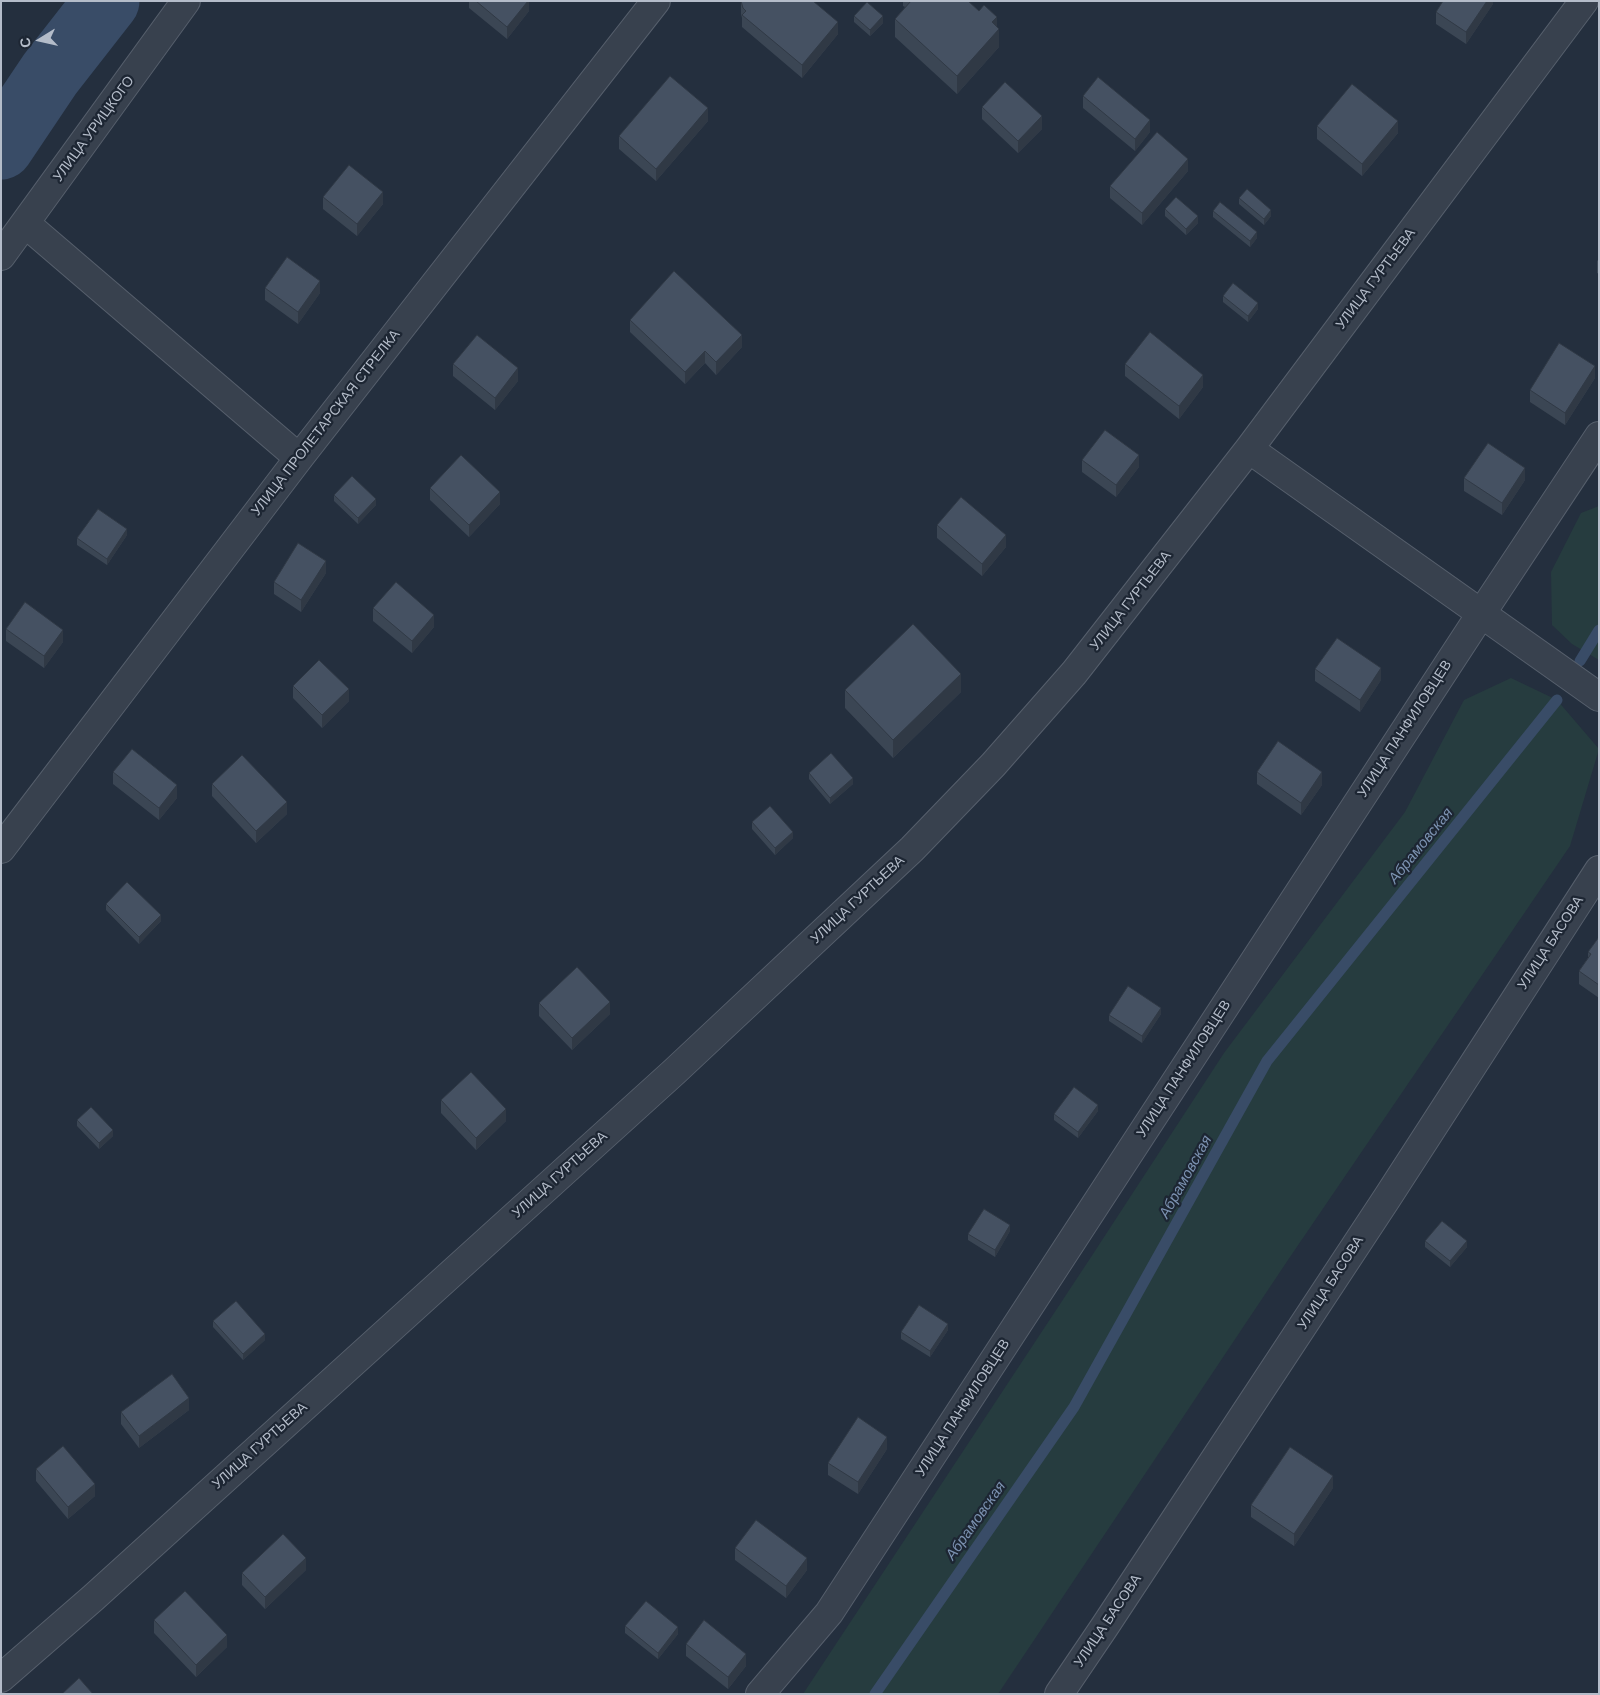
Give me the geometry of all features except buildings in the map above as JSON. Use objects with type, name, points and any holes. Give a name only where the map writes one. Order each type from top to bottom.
[{"type":"street","name":"УЛИЦА УРИЦКОГО","points":[[1,256],[186,1]]},
{"type":"street","name":"УЛИЦА ПРОЛЕТАРСКАЯ СТРЕЛКА","points":[[1,849],[298,458],[656,1]]},
{"type":"street","name":"УЛИЦА ГУРТЬЕВА","points":[[1,1678],[100,1591],[659,1085],[912,849],[993,765],[1074,673],[1249,449],[1584,1]]},
{"type":"street","points":[[26,224],[298,458]]},
{"type":"street","name":"УЛИЦА ПАНФИЛОВЦЕВ","points":[[760,1694],[829,1613],[1599,436]]},
{"type":"street","points":[[1249,449],[1599,696]]},
{"type":"street","name":"УЛИЦА БАСОВА","points":[[1059,1694],[1382,1206],[1599,870]]},
{"type":"green space","points":[[1599,506],[1599,660],[1572,644],[1552,625],[1551,572],[1581,513]]},
{"type":"green space","points":[[1511,678],[1557,700],[1599,749],[1570,846],[1290,1257],[998,1694],[803,1694],[1224,1053],[1405,812],[1464,700]]},
{"type":"waterway","points":[[1,147],[50,74],[107,1]]},
{"type":"waterway","name":"Абрамовская","points":[[1580,661],[1599,630]]},
{"type":"waterway","name":"Абрамовская","points":[[875,1694],[1074,1407],[1267,1061],[1557,700]]}]
